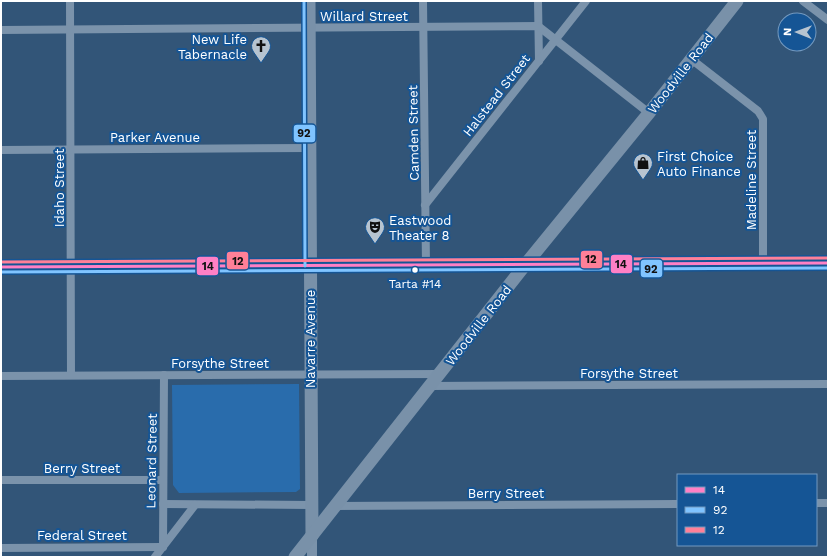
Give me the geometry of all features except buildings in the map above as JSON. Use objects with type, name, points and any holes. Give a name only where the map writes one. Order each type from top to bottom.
[{"type":"main road","name":"Navarre Avenue","points":[[309,1],[312,536]]},
{"type":"main road","name":"Woodville Road","points":[[295,557],[525,265],[649,113],[737,1]]},
{"type":"street","name":"Idaho Street","points":[[70,1],[72,267],[71,375]]},
{"type":"street","name":"Camden Street","points":[[423,1],[426,265]]},
{"type":"street","points":[[538,1],[539,61]]},
{"type":"street","name":"Halstead Street","points":[[425,204],[586,1]]},
{"type":"street","points":[[803,1],[828,20]]},
{"type":"street","name":"Willard Street","points":[[1,30],[538,26]]},
{"type":"street","points":[[538,26],[649,113]]},
{"type":"street","name":"Madeline Street","points":[[691,59],[758,111],[763,119],[764,264]]},
{"type":"street","name":"Parker Avenue","points":[[1,150],[310,148]]},
{"type":"street","points":[[1,267],[828,263]]},
{"type":"street","name":"Forsythe Street","points":[[1,376],[440,374]]},
{"type":"street","name":"Leonard Street","points":[[162,547],[164,375]]},
{"type":"street","name":"Forsythe Street","points":[[430,386],[828,384]]},
{"type":"street","name":"Berry Street","points":[[1,480],[163,480]]},
{"type":"street","points":[[817,503],[828,503]]},
{"type":"street","points":[[163,504],[311,505]]},
{"type":"street","name":"Berry Street","points":[[335,506],[677,504]]},
{"type":"street","points":[[155,557],[195,505]]},
{"type":"street","name":"Navarre Avenue","points":[[312,536],[312,557]]},
{"type":"street","name":"Federal Street","points":[[1,548],[162,547]]},
{"type":"shaded area","points":[[299,384],[300,489],[296,492],[179,493],[173,485],[172,385]]},
{"type":"transit line","name":"92","points":[[304,1],[305,266]]},
{"type":"transit line","name":"12","points":[[1,262],[828,258]]},
{"type":"transit line","name":"14","points":[[1,267],[828,263]]},
{"type":"transit line","name":"92","points":[[1,272],[828,268]]},
{"type":"place","name":"New Life Tabernacle","points":[[261,63]]},
{"type":"place","name":"First Choice Auto Finance","points":[[643,180]]},
{"type":"place","name":"Eastwood Theater 8","points":[[375,244]]},
{"type":"place","name":"Tarta #14","points":[[415,270]]}]
